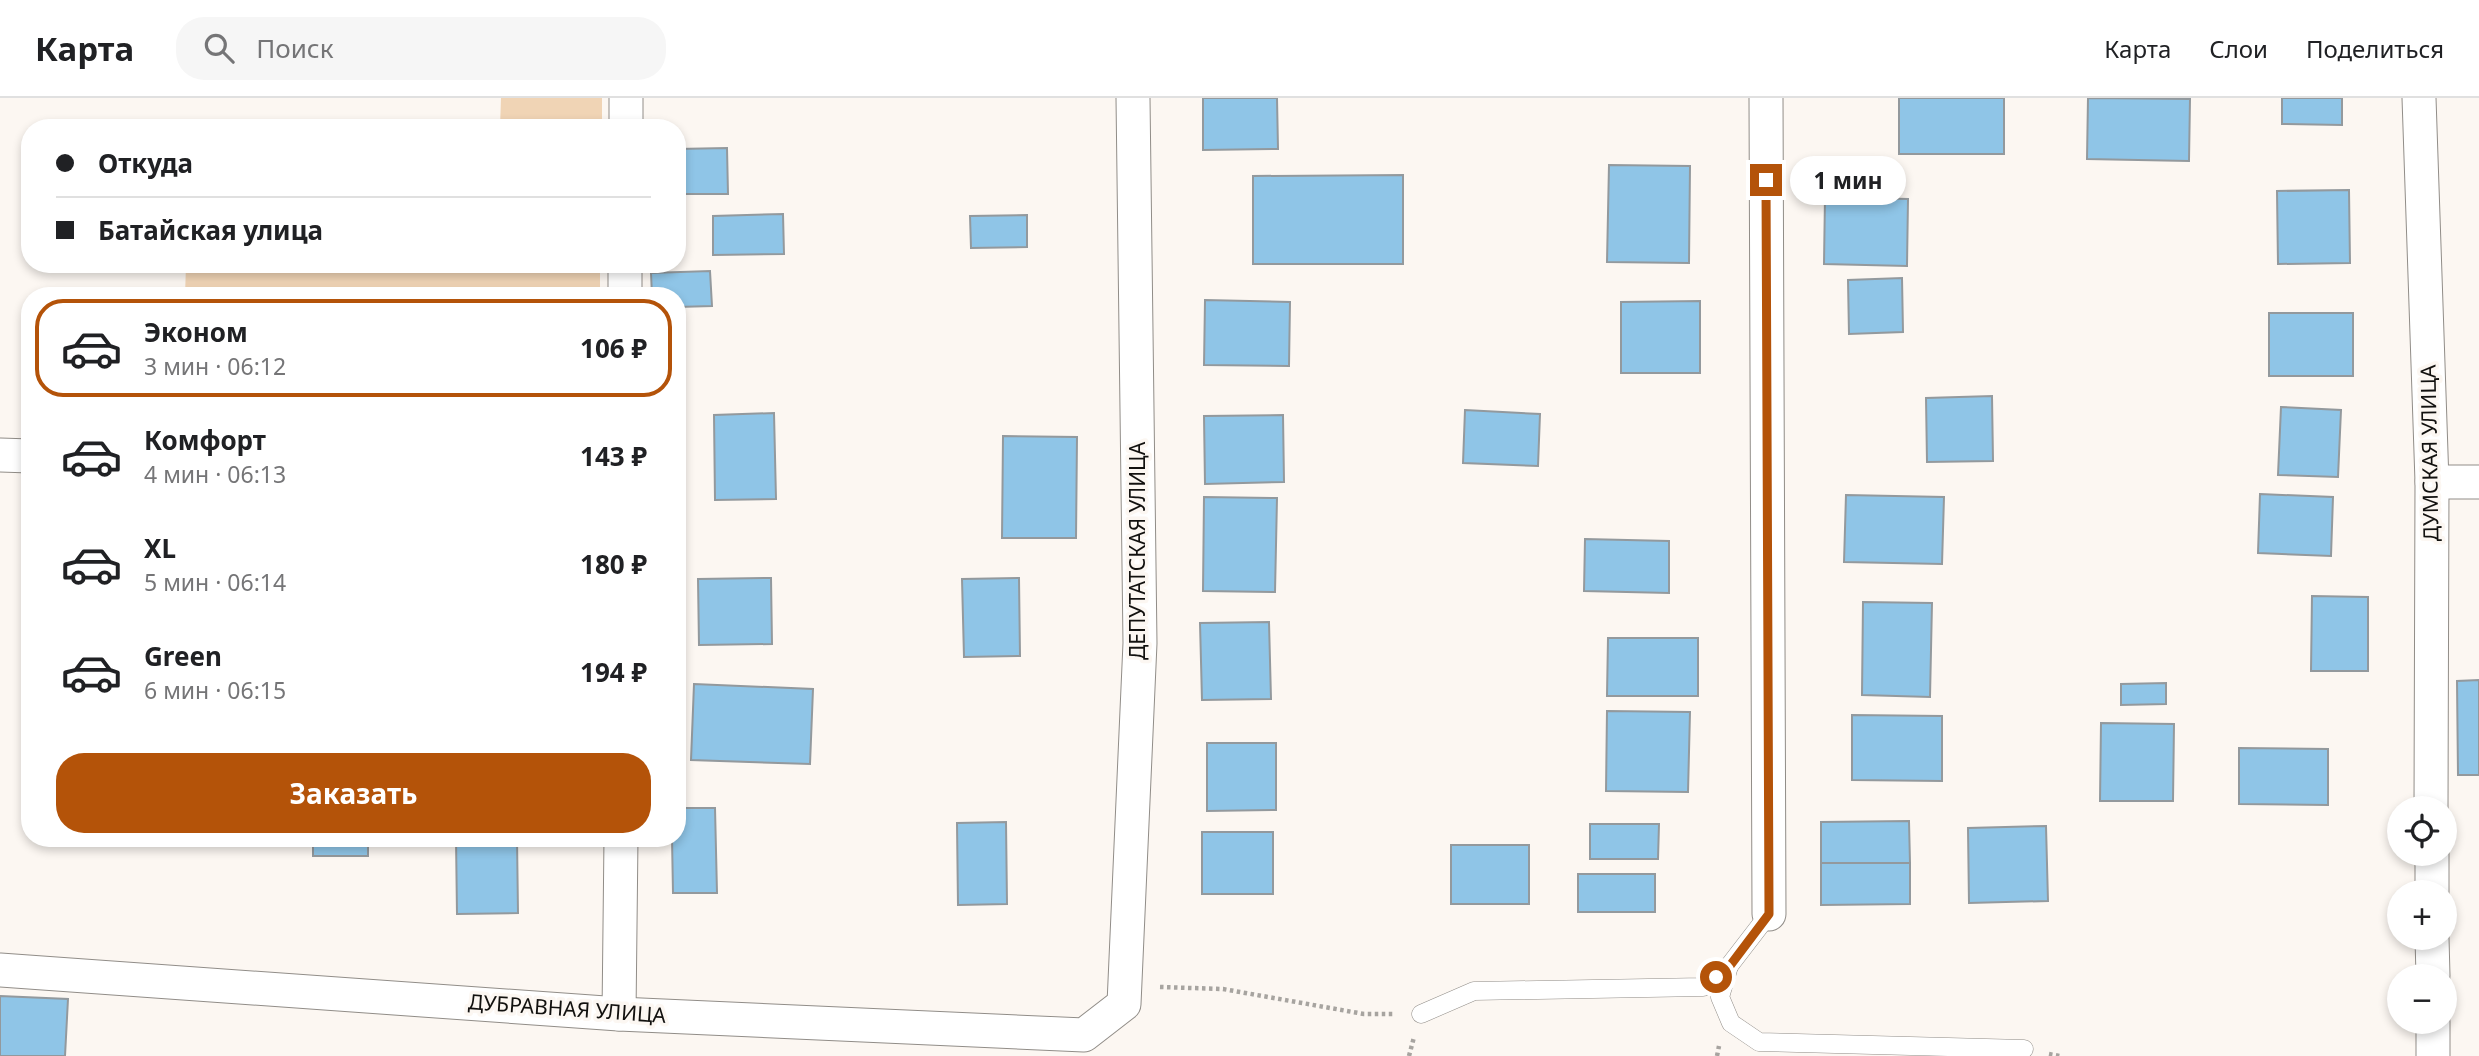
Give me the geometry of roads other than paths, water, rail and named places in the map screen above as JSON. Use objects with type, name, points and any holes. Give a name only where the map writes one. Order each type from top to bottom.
[{"type":"street","points":[[626,98],[626,119]]},
{"type":"street","name":"ДЕПУТАТСКАЯ УЛИЦА","points":[[1124,995],[1140,643],[1133,98]]},
{"type":"street","points":[[1766,98],[1769,914]]},
{"type":"street","name":"ДУМСКАЯ УЛИЦА","points":[[2419,98],[2432,482],[2431,796]]},
{"type":"street","points":[[0,455],[21,456]]},
{"type":"street","points":[[2432,482],[2479,482]]},
{"type":"street","points":[[620,1014],[621,847]]},
{"type":"street","name":"ДУБРАВНАЯ УЛИЦА","points":[[0,970],[620,1014],[1084,1035],[1124,995]]},
{"type":"street","points":[[2433,1034],[2433,1056]]},
{"type":"lane","points":[[1421,1014],[1474,991],[1703,987],[1729,967],[1769,914]]},
{"type":"lane","points":[[1729,967],[1720,997],[1731,1023],[1759,1042],[2024,1049]]}]
